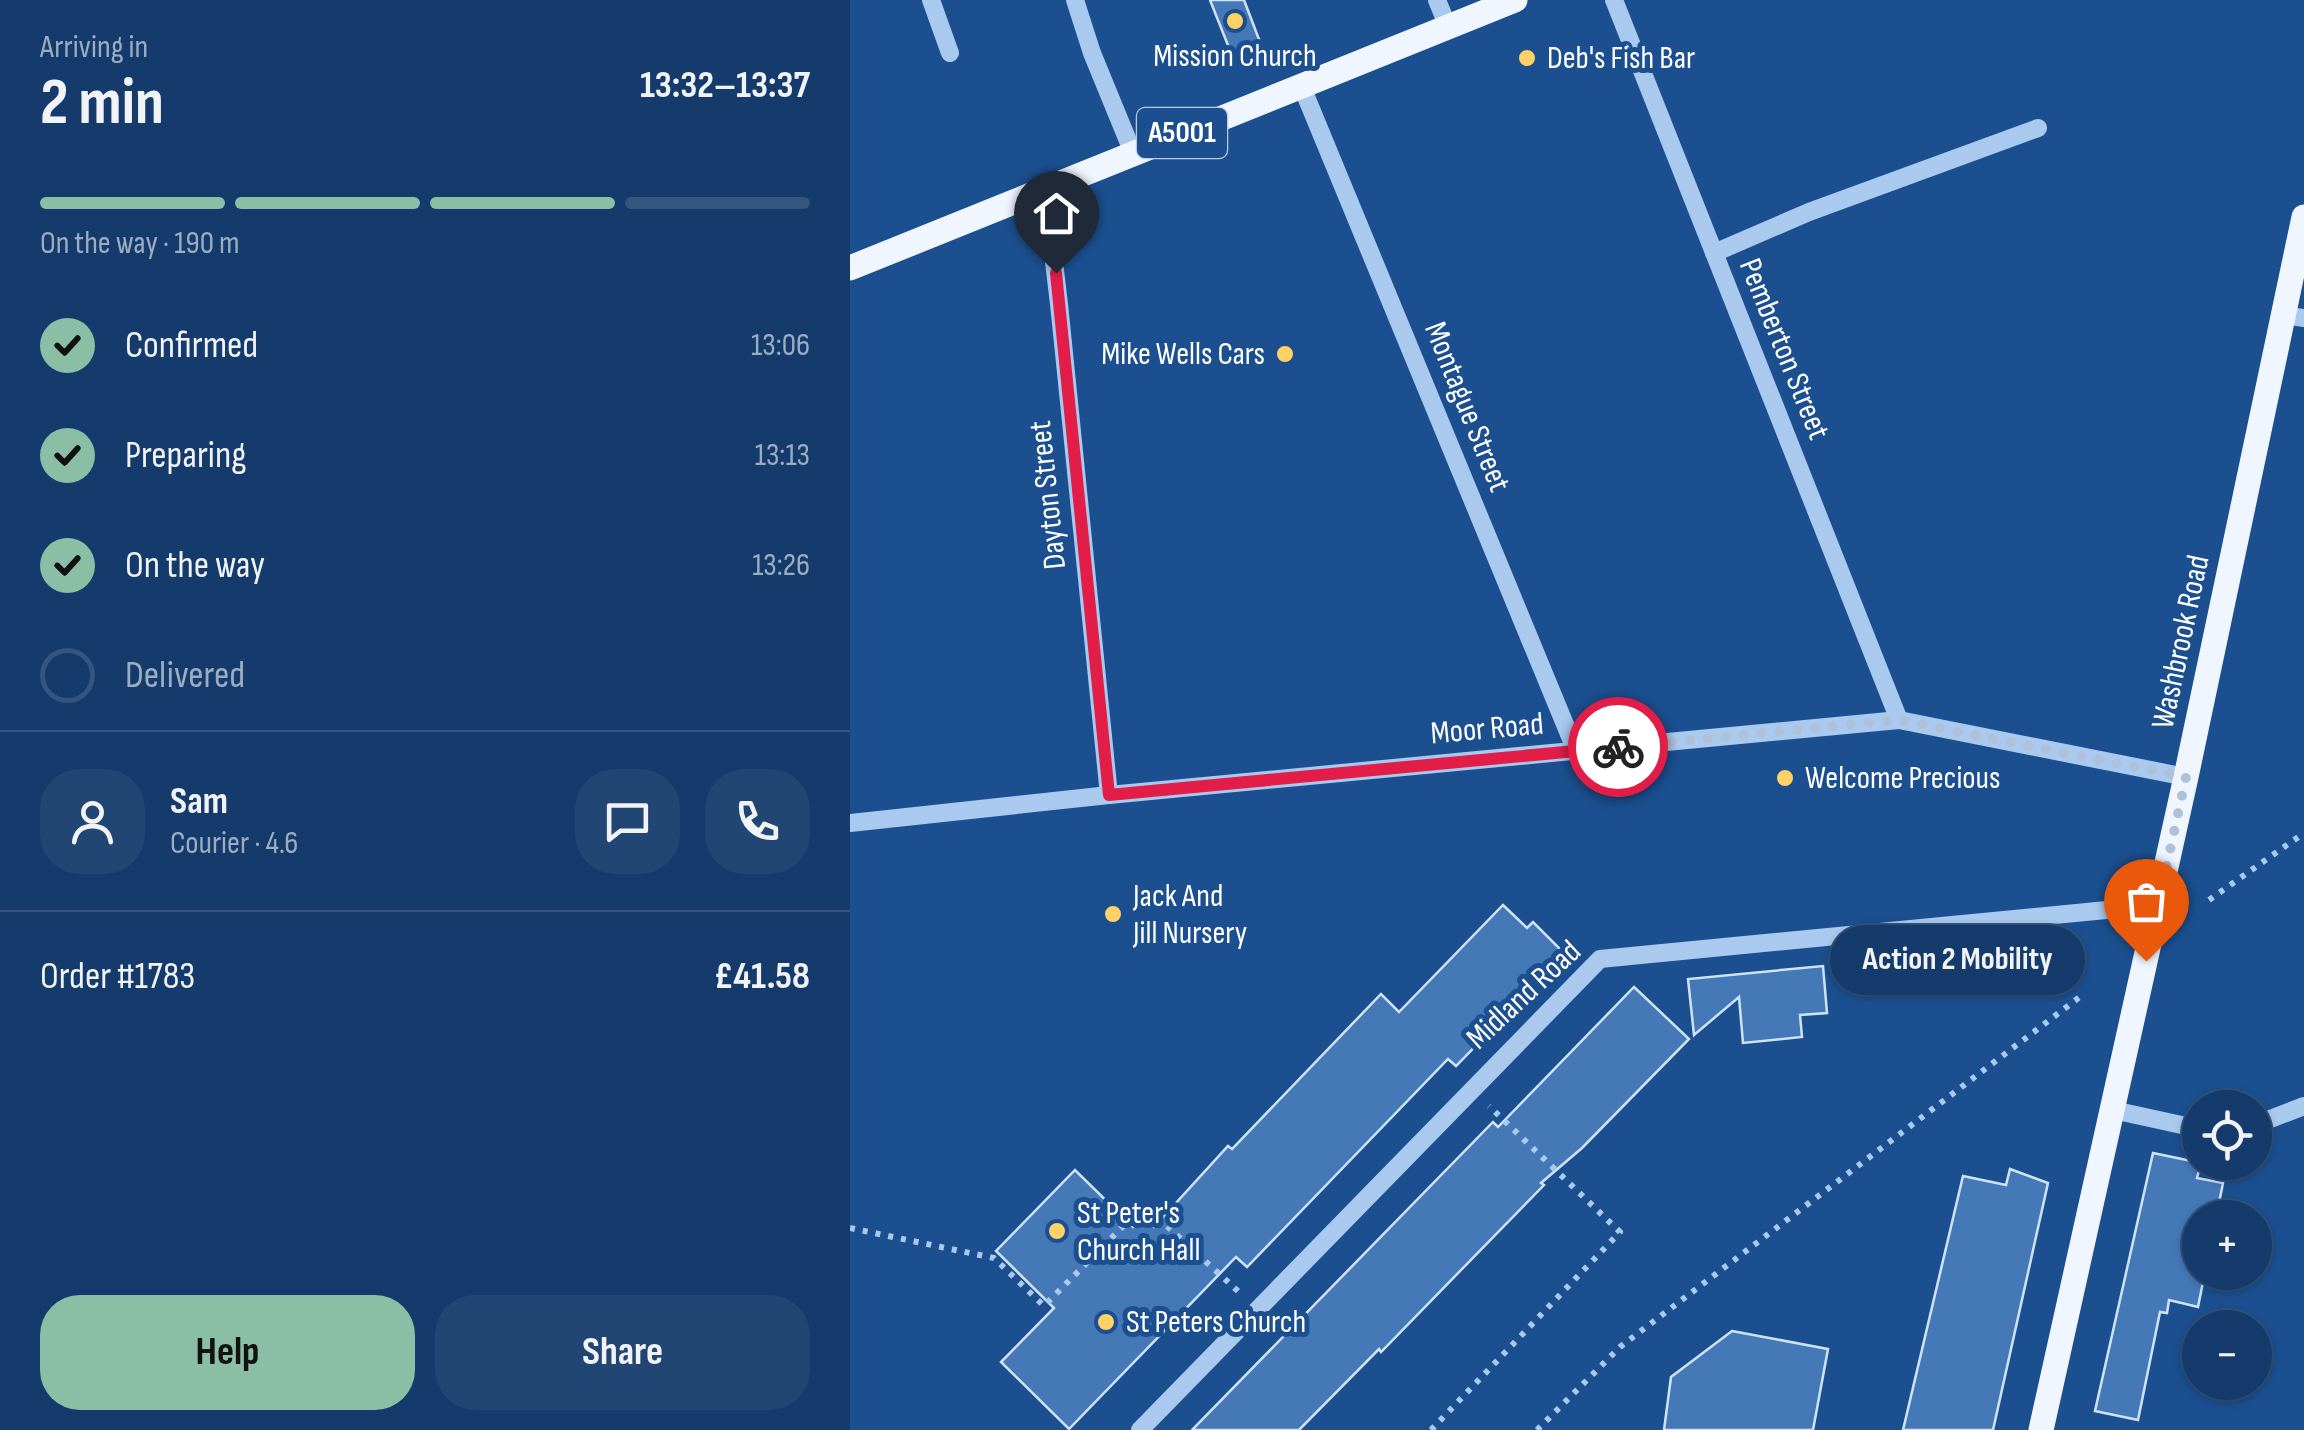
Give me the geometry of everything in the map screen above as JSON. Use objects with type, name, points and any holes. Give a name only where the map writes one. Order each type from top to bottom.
[{"type":"main road","name":"A5001","points":[[850,268],[1516,0]]},
{"type":"main road","name":"Washbrook Road","points":[[2041,1430],[2293,317],[2304,217]]},
{"type":"street","points":[[932,0],[950,53]]},
{"type":"street","points":[[1074,0],[1133,153]]},
{"type":"street","points":[[1437,0],[1448,27]]},
{"type":"street","name":"Pemberton Street","points":[[1614,0],[1899,720]]},
{"type":"street","name":"Montague Street","points":[[1302,86],[1576,751]]},
{"type":"street","points":[[1714,253],[1809,212],[2038,128]]},
{"type":"street","name":"Dayton Street","points":[[1039,192],[1048,210],[1060,304],[1109,795]]},
{"type":"street","name":"Moor Road","points":[[850,824],[1109,795],[1899,720],[2186,777]]},
{"type":"street","name":"Midland Road","points":[[1140,1430],[1600,959],[2158,905]]},
{"type":"street","points":[[2272,1118],[2304,1106]]},
{"type":"street","points":[[2112,1110],[2182,1125]]},
{"type":"path","points":[[2209,900],[2304,833]]},
{"type":"path","points":[[1538,1430],[1620,1347],[2085,993]]},
{"type":"path","points":[[1431,1430],[1620,1232],[1470,1088]]},
{"type":"path","points":[[850,1228],[994,1258],[1044,1306],[1144,1204],[1257,1308]]},
{"type":"building","name":"Mission Church","points":[[1210,0],[1244,0],[1260,42],[1231,53]]},
{"type":"building","points":[[1503,905],[1527,928],[1533,922],[1565,954],[1456,1066],[1448,1059],[1247,1267],[1236,1257],[1069,1429],[1001,1362],[1054,1308],[996,1251],[1075,1170],[1133,1227],[1143,1216],[1154,1227],[1228,1146],[1232,1149],[1381,994],[1399,1012]]},
{"type":"building","points":[[1823,966],[1827,1013],[1800,1015],[1802,1037],[1743,1043],[1739,997],[1694,1035],[1688,979]]},
{"type":"building","points":[[1634,987],[1689,1039],[1582,1148],[1541,1183],[1544,1185],[1381,1352],[1379,1349],[1299,1430],[1192,1430],[1493,1122],[1498,1127]]},
{"type":"building","points":[[2153,1153],[2182,1159],[2182,1180],[2223,1183],[2220,1200],[2182,1200],[2182,1290],[2201,1290],[2198,1307],[2169,1300],[2167,1313],[2160,1312],[2138,1420],[2095,1411]]},
{"type":"building","points":[[2010,1169],[2048,1183],[1993,1430],[1903,1430],[1963,1176],[2006,1185]]},
{"type":"building","points":[[1732,1331],[1828,1349],[1813,1430],[1664,1430],[1671,1377]]},
{"type":"way so far","points":[[1618,747],[1899,720],[2186,777],[2146,961]]},
{"type":"place","name":"Mission Church","points":[[1235,21]]},
{"type":"place","name":"Deb's Fish Bar","points":[[1527,58]]},
{"type":"place","name":"Mike Wells Cars","points":[[1285,354]]},
{"type":"place","name":"Welcome Precious","points":[[1785,778]]},
{"type":"place","name":"Jack And Jill Nursery","points":[[1113,914]]},
{"type":"place","name":"Action 2 Mobility","points":[[2146,961]]},
{"type":"place","name":"St Peter's Church Hall","points":[[1057,1231]]},
{"type":"place","name":"St Peters Church","points":[[1106,1322]]},
{"type":"route","points":[[1056,273],[1109,795],[1618,747]]}]
